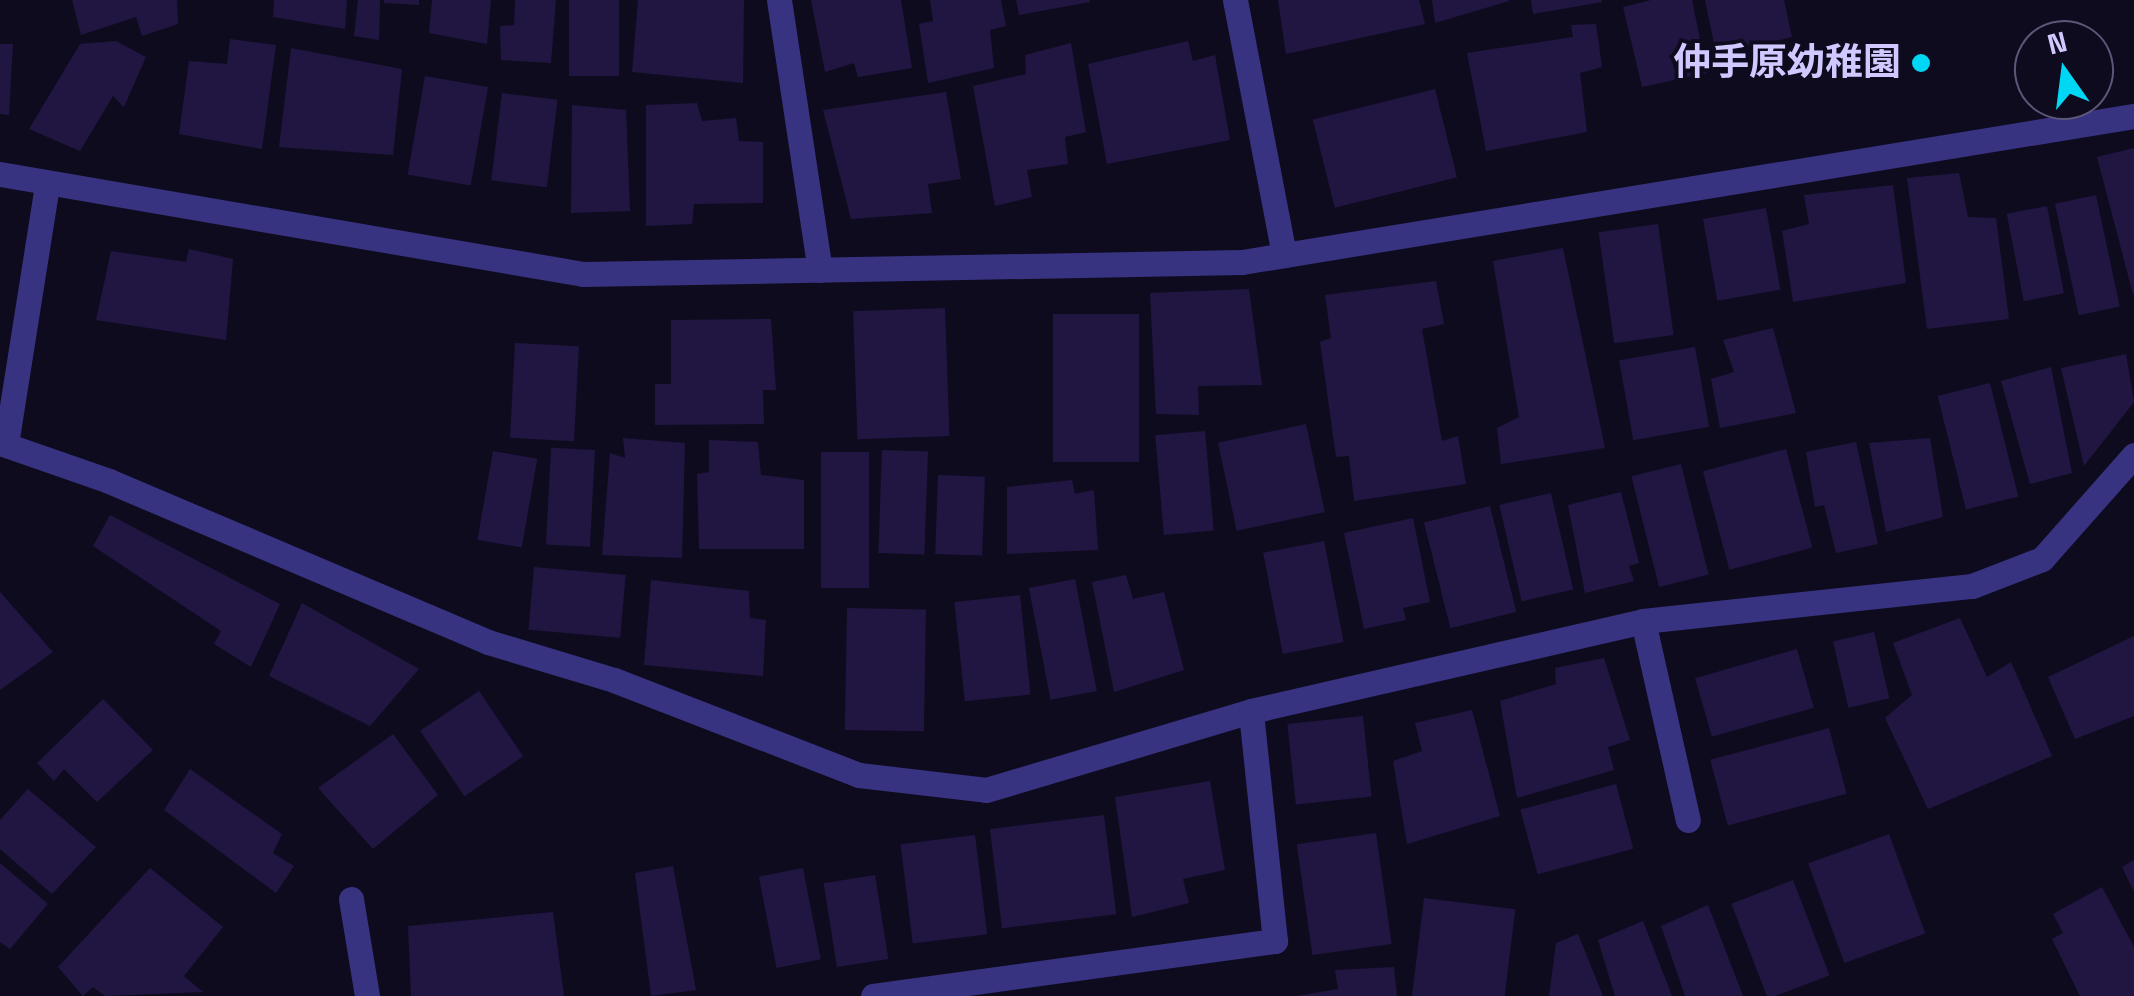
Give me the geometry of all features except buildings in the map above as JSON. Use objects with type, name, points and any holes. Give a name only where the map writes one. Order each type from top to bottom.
[{"type":"street","points":[[779,0],[820,270]]},
{"type":"street","points":[[1235,0],[1284,255]]},
{"type":"street","points":[[0,174],[583,274],[1242,262],[2134,116]]},
{"type":"street","points":[[47,184],[3,443],[109,480],[488,642],[614,680],[859,775],[986,790],[1251,711],[1643,621],[1972,586],[2042,559],[2134,455]]},
{"type":"street","points":[[1643,621],[1688,820]]},
{"type":"street","points":[[873,996],[1275,941],[1251,711]]},
{"type":"street","points":[[351,899],[368,996]]},
{"type":"place","name":"仲手原幼稚園","points":[[1921,63]]}]
